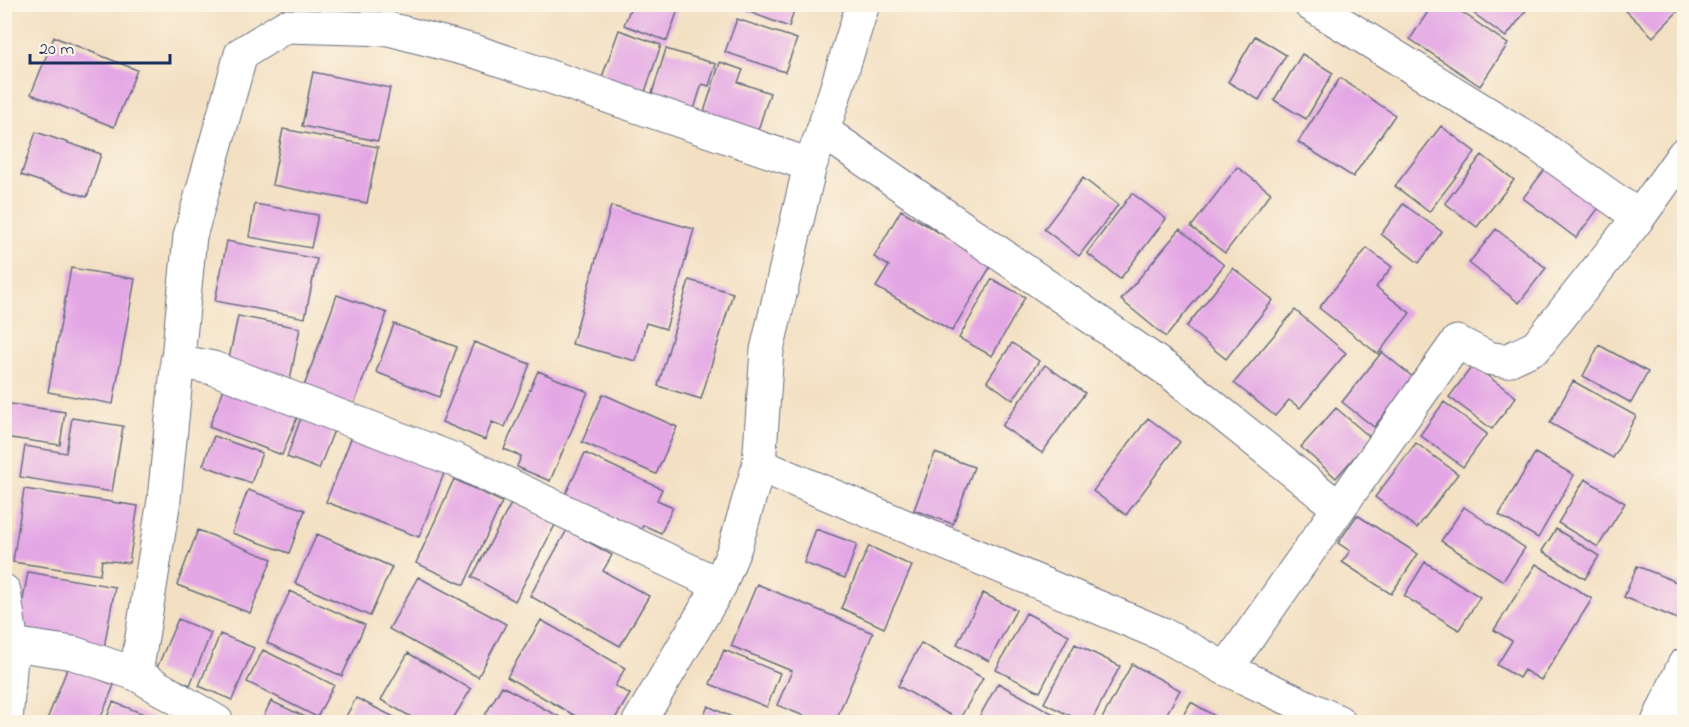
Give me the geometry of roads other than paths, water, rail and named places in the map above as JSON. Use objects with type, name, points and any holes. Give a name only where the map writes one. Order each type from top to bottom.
[{"type":"main road","points":[[639,723],[720,585],[735,547],[759,465],[767,350],[810,165],[863,4]]},
{"type":"main road","points":[[1310,4],[1538,145],[1639,218]]},
{"type":"main road","points":[[136,674],[164,500],[190,236],[241,54],[285,26],[388,29],[477,52],[810,165]]},
{"type":"main road","points":[[823,131],[1169,371],[1339,508]]},
{"type":"main road","points":[[1226,669],[1457,342],[1488,358],[1506,361],[1536,347],[1639,218],[1684,154]]},
{"type":"main road","points":[[177,361],[213,368],[458,461],[720,585]]},
{"type":"main road","points":[[759,465],[1162,634],[1226,669],[1339,723]]},
{"type":"main road","points":[[4,591],[12,644],[6,723]]},
{"type":"main road","points":[[12,644],[73,653],[136,674],[218,723]]},
{"type":"main road","points":[[1658,723],[1684,665]]}]
